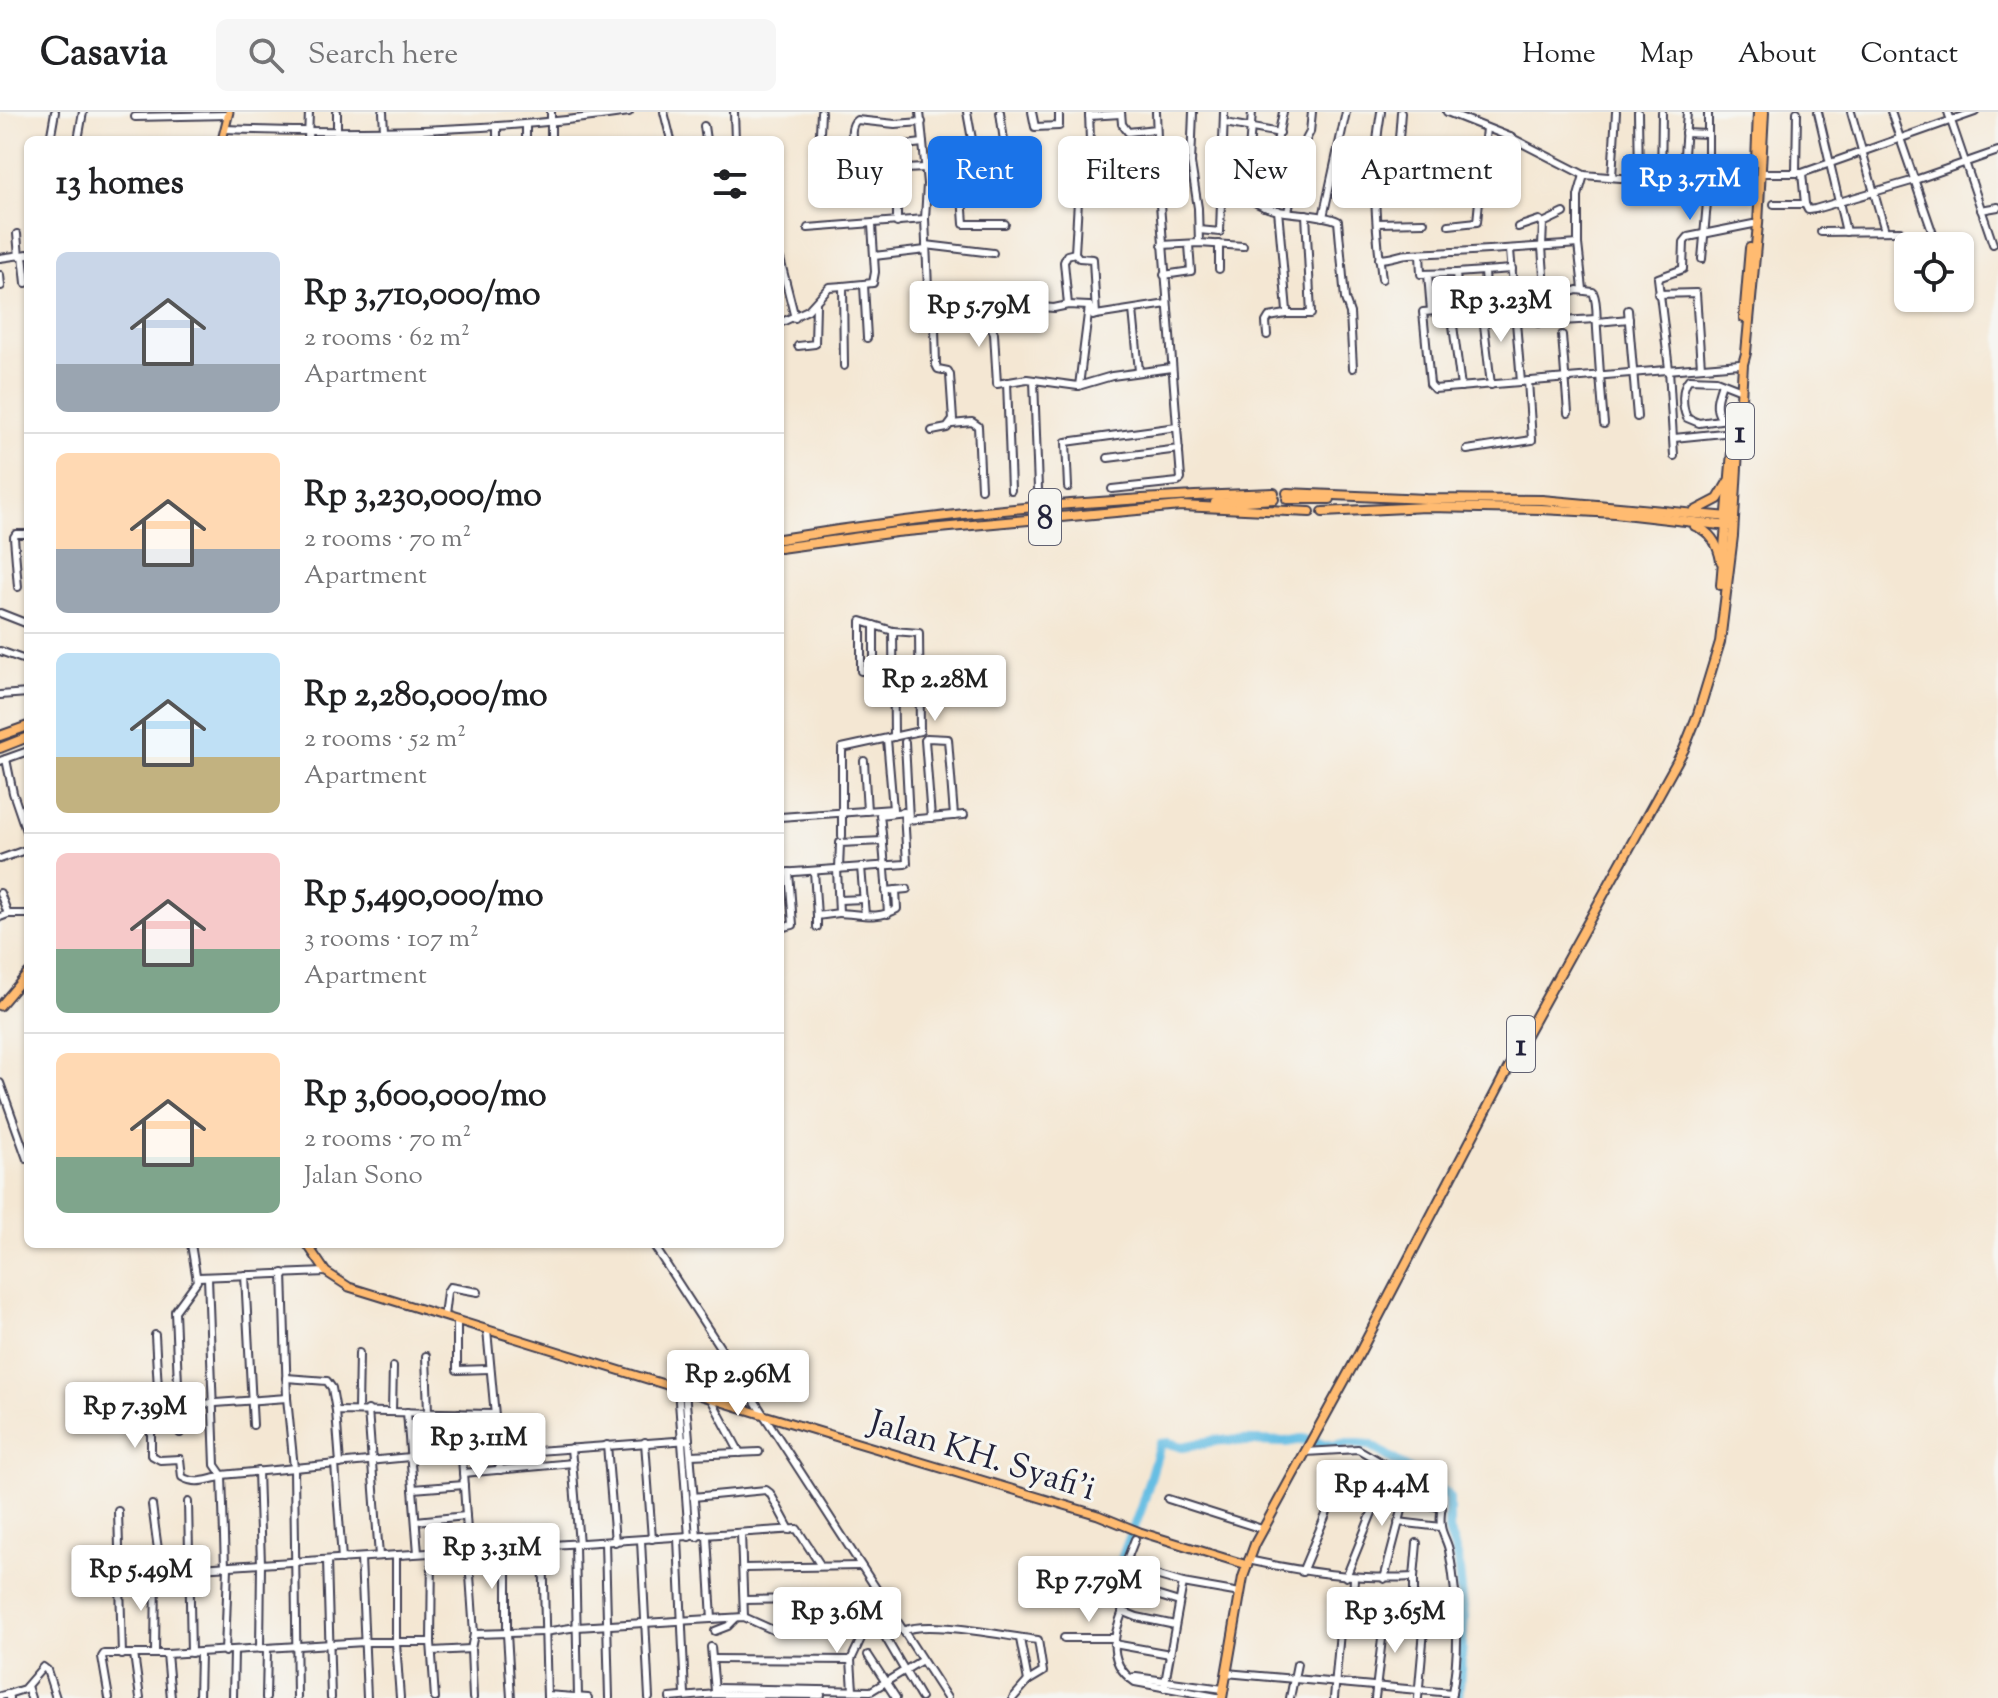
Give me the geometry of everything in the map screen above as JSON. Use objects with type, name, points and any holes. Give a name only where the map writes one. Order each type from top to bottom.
[{"type":"highway","name":"1","points":[[1717,649],[1730,522],[1734,418],[1753,224],[1758,112]]},
{"type":"highway","name":"1","points":[[1222,1695],[1240,1593],[1248,1562],[1262,1529],[1523,1040],[1684,749],[1698,714],[1717,649],[1743,364],[1770,173],[1764,112]]},
{"type":"highway","points":[[1686,517],[1712,505],[1731,477]]},
{"type":"highway","name":"8","points":[[784,538],[896,522],[1086,503],[1274,496],[896,532],[784,547]]},
{"type":"highway","points":[[1426,507],[1287,496],[1542,500],[1631,507],[1686,517],[1709,534],[1716,544],[1723,569]]},
{"type":"highway","name":"8","points":[[1181,506],[1310,512]]},
{"type":"highway","points":[[1323,512],[1426,507],[1556,510],[1730,522]]},
{"type":"highway","points":[[0,736],[24,727]]},
{"type":"highway","points":[[0,748],[24,739]]},
{"type":"main road","points":[[223,136],[228,113]]},
{"type":"main road","points":[[0,1006],[24,978]]},
{"type":"main road","name":"Jalan KH. Syafi'i","points":[[310,1248],[326,1272],[349,1287],[1098,1515],[1127,1527],[1137,1535],[1248,1562]]},
{"type":"street","points":[[51,136],[55,112]]},
{"type":"street","points":[[79,136],[83,112]]},
{"type":"street","points":[[309,112],[309,136]]},
{"type":"street","points":[[337,112],[337,131]]},
{"type":"street","points":[[383,112],[384,130]]},
{"type":"street","points":[[551,112],[551,136]]},
{"type":"street","points":[[225,129],[310,132],[474,129],[552,123],[629,112]]},
{"type":"street","points":[[664,112],[670,136]]},
{"type":"street","points":[[734,112],[735,136]]},
{"type":"street","points":[[819,136],[821,112]]},
{"type":"street","points":[[920,112],[927,184],[927,286],[934,291],[992,303],[1054,308],[1089,306]]},
{"type":"street","points":[[967,112],[971,136]]},
{"type":"street","points":[[1000,112],[1003,136]]},
{"type":"street","points":[[1032,112],[1035,127],[1059,126],[1059,112]]},
{"type":"street","points":[[1112,489],[1178,482],[1181,479],[1164,275],[1156,112]]},
{"type":"street","points":[[1193,112],[1191,163],[1195,174],[1199,243]]},
{"type":"street","points":[[1224,112],[1224,136]]},
{"type":"street","points":[[1250,136],[1252,112]]},
{"type":"street","points":[[1279,136],[1283,112]]},
{"type":"street","points":[[1288,212],[1300,151],[1310,132],[1312,112]]},
{"type":"street","points":[[1323,217],[1346,112]]},
{"type":"street","points":[[1381,112],[1373,169],[1382,279]]},
{"type":"street","points":[[1399,136],[1401,112]]},
{"type":"street","points":[[1447,112],[1507,136]]},
{"type":"street","points":[[1612,177],[1616,112]]},
{"type":"street","points":[[1638,112],[1639,179]]},
{"type":"street","points":[[1661,182],[1662,112]]},
{"type":"street","points":[[1682,183],[1687,112]]},
{"type":"street","points":[[1702,259],[1708,185],[1708,112]]},
{"type":"street","points":[[1797,112],[1799,173],[1809,210],[1915,180],[1998,151]]},
{"type":"street","points":[[1818,112],[1846,232]]},
{"type":"street","points":[[1851,112],[1885,231]]},
{"type":"street","points":[[1891,112],[1932,232]]},
{"type":"street","points":[[1948,112],[1993,244]]},
{"type":"street","points":[[1770,173],[1799,173],[1830,164],[1975,112]]},
{"type":"street","points":[[135,117],[228,113]]},
{"type":"street","points":[[1096,315],[1093,259],[1079,258],[1075,253],[1079,183],[1091,176],[1089,114],[1121,113],[1128,132],[1156,129]]},
{"type":"street","points":[[922,122],[895,124],[857,120],[852,126],[852,143],[872,147],[923,143]]},
{"type":"street","points":[[1225,123],[1280,133]]},
{"type":"street","points":[[526,125],[526,136]]},
{"type":"street","points":[[704,126],[705,136]]},
{"type":"street","points":[[497,127],[497,136]]},
{"type":"street","points":[[1449,225],[1477,222],[1486,128]]},
{"type":"street","points":[[473,136],[474,129]]},
{"type":"street","points":[[397,130],[397,136]]},
{"type":"street","points":[[275,136],[276,131]]},
{"type":"street","points":[[1685,133],[1708,134]]},
{"type":"street","points":[[1521,143],[1584,175],[1755,189]]},
{"type":"street","points":[[912,169],[925,168]]},
{"type":"street","points":[[1583,289],[1578,244],[1578,196],[1584,175]]},
{"type":"street","points":[[1774,204],[1805,204]]},
{"type":"street","points":[[1981,210],[1998,207]]},
{"type":"street","points":[[897,208],[897,223]]},
{"type":"street","points":[[963,208],[964,224],[1005,224]]},
{"type":"street","points":[[1199,230],[1220,232],[1221,208]]},
{"type":"street","points":[[1269,208],[1338,221],[1345,299],[1350,313],[1353,368]]},
{"type":"street","points":[[1278,210],[1286,314]]},
{"type":"street","points":[[1543,223],[1564,213]]},
{"type":"street","points":[[1267,335],[1269,317],[1311,314],[1306,214]]},
{"type":"street","points":[[808,228],[925,219]]},
{"type":"street","points":[[1518,227],[1539,220],[1543,223]]},
{"type":"street","points":[[1377,223],[1424,222]]},
{"type":"street","points":[[1543,223],[1546,303]]},
{"type":"street","points":[[1674,456],[1669,369],[1658,277],[1683,269],[1686,238],[1753,224]]},
{"type":"street","points":[[798,346],[815,344],[816,304],[829,287],[873,283],[872,225]]},
{"type":"street","points":[[1821,232],[1900,231]]},
{"type":"street","points":[[0,258],[23,255],[17,234]]},
{"type":"street","points":[[1162,245],[1199,243],[1243,246]]},
{"type":"street","points":[[1219,244],[1219,269]]},
{"type":"street","points":[[1379,259],[1578,244]]},
{"type":"street","points":[[1164,275],[1191,271],[1189,245]]},
{"type":"street","points":[[874,256],[926,248],[993,253]]},
{"type":"street","points":[[1467,450],[1532,440],[1514,306],[1510,250]]},
{"type":"street","points":[[1068,305],[1064,262],[1067,255],[1075,253]]},
{"type":"street","points":[[1420,254],[1420,273],[1512,269]]},
{"type":"street","points":[[1450,254],[1461,387]]},
{"type":"street","points":[[1484,271],[1491,385]]},
{"type":"street","points":[[1428,274],[1431,311]]},
{"type":"street","points":[[0,275],[1,286]]},
{"type":"street","points":[[784,275],[795,318]]},
{"type":"street","points":[[864,285],[867,338]]},
{"type":"street","points":[[843,286],[844,366]]},
{"type":"street","points":[[1604,424],[1600,375],[1596,320],[1595,294],[1583,289],[1546,303],[1424,312],[1431,387],[1437,389],[1491,385],[1565,378],[1600,375],[1634,372],[1669,369],[1740,364]]},
{"type":"street","points":[[934,291],[936,365],[950,375],[952,424]]},
{"type":"street","points":[[1658,294],[1696,293],[1701,367]]},
{"type":"street","points":[[1558,297],[1561,321]]},
{"type":"street","points":[[992,303],[990,324],[994,333],[996,383],[1034,380],[1079,386],[1105,377],[1171,368]]},
{"type":"street","points":[[784,322],[816,304]]},
{"type":"street","points":[[1089,306],[1093,316],[1167,304]]},
{"type":"street","points":[[1079,386],[1089,306]]},
{"type":"street","points":[[1133,310],[1139,371]]},
{"type":"street","points":[[1628,310],[1637,417]]},
{"type":"street","points":[[1538,323],[1629,319]]},
{"type":"street","points":[[1562,335],[1568,413]]},
{"type":"street","points":[[1734,418],[1699,423],[1687,418],[1683,410],[1687,380],[1705,379],[1739,389]]},
{"type":"street","points":[[1034,380],[1038,489]]},
{"type":"street","points":[[1007,382],[1011,490]]},
{"type":"street","points":[[1721,418],[1716,410],[1722,383]]},
{"type":"street","points":[[932,431],[952,424],[972,422],[978,426],[981,489]]},
{"type":"street","points":[[1068,487],[1066,442],[1177,427]]},
{"type":"street","points":[[1674,438],[1733,432]]},
{"type":"street","points":[[1108,458],[1179,449]]},
{"type":"street","points":[[18,587],[14,535],[24,534]]},
{"type":"street","points":[[17,562],[24,562]]},
{"type":"street","points":[[0,613],[24,622]]},
{"type":"street","points":[[842,836],[842,748],[920,731],[919,633],[893,631],[874,625],[861,621],[861,671],[874,669],[874,625]]},
{"type":"street","points":[[784,817],[894,808],[891,738],[893,631]]},
{"type":"street","points":[[0,651],[24,660]]},
{"type":"street","points":[[0,695],[24,693]]},
{"type":"street","points":[[931,818],[927,738],[948,739],[954,816]]},
{"type":"street","points":[[784,873],[908,863],[905,742]]},
{"type":"street","points":[[24,752],[3,760],[24,825]]},
{"type":"street","points":[[864,761],[867,811]]},
{"type":"street","points":[[888,914],[880,814],[904,812],[907,820]]},
{"type":"street","points":[[907,820],[964,815]]},
{"type":"street","points":[[839,913],[840,843],[883,841]]},
{"type":"street","points":[[0,859],[24,850]]},
{"type":"street","points":[[861,867],[865,915]]},
{"type":"street","points":[[814,871],[817,927]]},
{"type":"street","points":[[784,927],[793,925],[789,872]]},
{"type":"street","points":[[886,891],[907,889]]},
{"type":"street","points":[[817,916],[839,913],[875,917],[888,914],[897,909],[896,890]]},
{"type":"street","points":[[0,893],[8,914]]},
{"type":"street","points":[[839,900],[864,899]]},
{"type":"street","points":[[0,917],[24,914]]},
{"type":"street","points":[[0,1083],[24,1151]]},
{"type":"street","points":[[180,1433],[175,1311],[198,1277],[192,1248]]},
{"type":"street","points":[[656,1248],[947,1698]]},
{"type":"street","points":[[198,1277],[326,1272]]},
{"type":"street","points":[[283,1273],[287,1398],[294,1468],[297,1698]]},
{"type":"street","points":[[245,1275],[253,1425]]},
{"type":"street","points":[[208,1277],[215,1465],[222,1476],[227,1567],[225,1652]]},
{"type":"street","points":[[444,1316],[450,1287],[478,1292]]},
{"type":"street","points":[[457,1320],[457,1370],[490,1369]]},
{"type":"street","points":[[487,1330],[500,1470]]},
{"type":"street","points":[[155,1335],[159,1407],[151,1434],[151,1455],[160,1460],[181,1460],[182,1477],[186,1480],[210,1481],[222,1476],[258,1471],[462,1452]]},
{"type":"street","points":[[358,1410],[359,1353]]},
{"type":"street","points":[[426,1356],[428,1412]]},
{"type":"street","points":[[392,1411],[393,1367]]},
{"type":"street","points":[[286,1378],[327,1381],[332,1388],[336,1411],[342,1559]]},
{"type":"street","points":[[681,1389],[686,1440],[686,1497],[693,1537]]},
{"type":"street","points":[[710,1397],[740,1453]]},
{"type":"street","points":[[159,1407],[287,1398]]},
{"type":"street","points":[[368,1410],[379,1556]]},
{"type":"street","points":[[336,1411],[493,1414]]},
{"type":"street","points":[[407,1412],[418,1553]]},
{"type":"street","points":[[459,1413],[474,1634],[471,1649],[473,1698]]},
{"type":"street","points":[[535,1466],[535,1452],[686,1440]]},
{"type":"street","points":[[686,1440],[691,1455],[695,1497],[693,1537]]},
{"type":"street","points":[[645,1442],[652,1539]]},
{"type":"street","points":[[607,1445],[615,1542]]},
{"type":"street","points":[[571,1448],[577,1544],[578,1697]]},
{"type":"street","points":[[1226,1673],[1420,1689],[1451,1696],[1457,1640],[1457,1592],[1448,1545],[1441,1527],[1439,1496],[1358,1449],[1305,1452]]},
{"type":"street","points":[[691,1455],[759,1452]]},
{"type":"street","points":[[463,1473],[573,1463]]},
{"type":"street","points":[[1352,1620],[1350,1577],[1390,1468]]},
{"type":"street","points":[[258,1471],[266,1698]]},
{"type":"street","points":[[1384,1579],[1410,1480]]},
{"type":"street","points":[[413,1489],[464,1485]]},
{"type":"street","points":[[686,1497],[766,1490],[790,1530]]},
{"type":"street","points":[[1302,1572],[1335,1493]]},
{"type":"street","points":[[1168,1499],[1262,1529]]},
{"type":"street","points":[[1404,1499],[1442,1508]]},
{"type":"street","points":[[188,1502],[191,1653]]},
{"type":"street","points":[[152,1505],[159,1572],[155,1654]]},
{"type":"street","points":[[118,1511],[122,1655]]},
{"type":"street","points":[[416,1521],[466,1516]]},
{"type":"street","points":[[1398,1522],[1441,1527]]},
{"type":"street","points":[[122,1573],[790,1530],[800,1531],[821,1566]]},
{"type":"street","points":[[715,1631],[740,1618],[744,1600],[741,1533]]},
{"type":"street","points":[[1137,1535],[1126,1562],[1128,1567],[1183,1583],[1240,1593]]},
{"type":"street","points":[[707,1536],[712,1619]]},
{"type":"street","points":[[678,1538],[685,1695]]},
{"type":"street","points":[[641,1540],[649,1698]]},
{"type":"street","points":[[605,1542],[609,1698]]},
{"type":"street","points":[[1414,1623],[1417,1543]]},
{"type":"street","points":[[543,1546],[547,1696],[588,1698]]},
{"type":"street","points":[[507,1548],[511,1698]]},
{"type":"street","points":[[432,1552],[435,1698]]},
{"type":"street","points":[[396,1555],[396,1643],[400,1698]]},
{"type":"street","points":[[361,1558],[367,1698]]},
{"type":"street","points":[[327,1560],[331,1698]]},
{"type":"street","points":[[1248,1562],[1350,1577],[1414,1577]]},
{"type":"street","points":[[744,1568],[861,1566]]},
{"type":"street","points":[[1165,1684],[1183,1583]]},
{"type":"street","points":[[1179,1602],[1133,1589],[1114,1641],[1120,1669],[1129,1678],[1177,1686],[1196,1685],[1222,1695]]},
{"type":"street","points":[[744,1600],[885,1603]]},
{"type":"street","points":[[1122,1614],[1175,1625]]},
{"type":"street","points":[[474,1634],[740,1618],[773,1630],[872,1630],[897,1623]]},
{"type":"street","points":[[1334,1698],[1340,1624],[1343,1620],[1423,1624],[1418,1698]]},
{"type":"street","points":[[1375,1698],[1384,1622]]},
{"type":"street","points":[[903,1631],[914,1627],[978,1631],[1039,1642],[1043,1672],[1028,1681],[1013,1698]]},
{"type":"street","points":[[853,1690],[851,1660],[872,1630]]},
{"type":"street","points":[[872,1630],[921,1698]]},
{"type":"street","points":[[1064,1638],[1114,1641],[1170,1654]]},
{"type":"street","points":[[1020,1639],[1028,1681]]},
{"type":"street","points":[[109,1698],[102,1655],[225,1652],[365,1642],[471,1649]]},
{"type":"street","points":[[711,1647],[716,1694]]},
{"type":"street","points":[[233,1698],[234,1651]]},
{"type":"street","points":[[199,1698],[200,1653]]},
{"type":"street","points":[[134,1654],[140,1698]]},
{"type":"street","points":[[167,1654],[171,1698]]},
{"type":"street","points":[[868,1655],[896,1698]]},
{"type":"street","points":[[712,1659],[851,1660]]},
{"type":"street","points":[[672,1698],[685,1695],[871,1691],[922,1660]]},
{"type":"street","points":[[1290,1698],[1297,1664]]},
{"type":"street","points":[[0,1696],[9,1696],[27,1686],[40,1669],[45,1668],[56,1698]]},
{"type":"street","points":[[1194,1693],[1196,1685]]},
{"type":"street","points":[[27,1686],[31,1698]]},
{"type":"street","points":[[1177,1686],[1194,1693],[1222,1695]]},
{"type":"waterway","points":[[1122,1559],[1160,1444],[1182,1447],[1218,1440],[1286,1442],[1302,1439],[1333,1446],[1348,1443],[1370,1445],[1446,1493],[1449,1498],[1449,1531],[1458,1560],[1464,1618],[1458,1698]]}]
